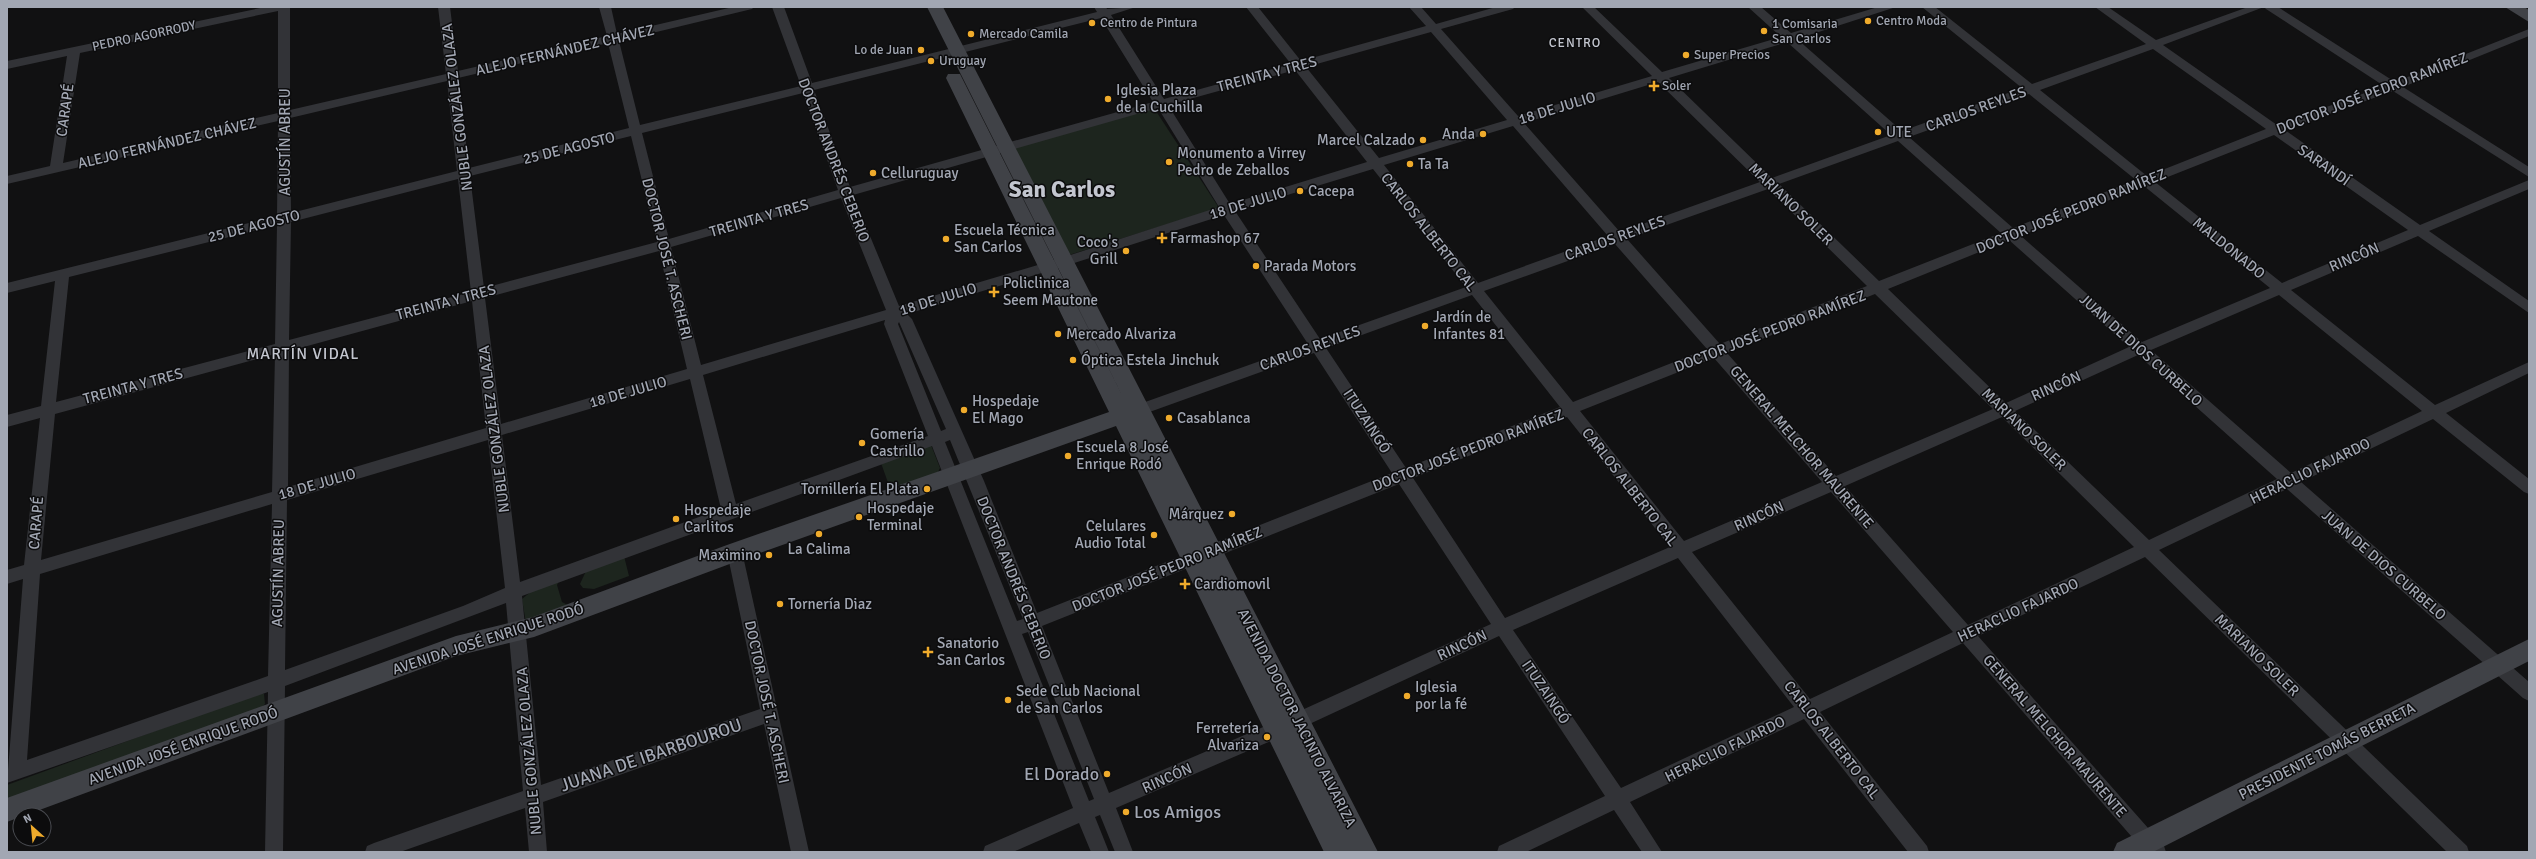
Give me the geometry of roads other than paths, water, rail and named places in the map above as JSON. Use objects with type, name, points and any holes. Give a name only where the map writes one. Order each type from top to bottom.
[{"type":"main road","name":"AVENIDA DOCTOR JACINTO ALVARIZA","points":[[920,7],[950,53],[1054,264],[1202,554],[1297,721],[1365,852]]},
{"type":"main road","name":"AVENIDA DOCTOR JACINTO ALVARIZA","points":[[935,7],[950,53]]},
{"type":"main road","points":[[2513,7],[2529,17]]},
{"type":"main road","name":"CARLOS REYLES","points":[[960,473],[1130,413]]},
{"type":"main road","name":"AVENIDA JOSÉ ENRIQUE RODÓ","points":[[7,810],[456,646],[518,632],[735,552],[960,473]]},
{"type":"main road","name":"AVENIDA DOCTOR JACINTO ALVARIZA","points":[[1202,554],[1277,730],[1338,852]]},
{"type":"main road","name":"PRESIDENTE TOMÁS BERRETA","points":[[2143,848],[2529,649]]},
{"type":"street","name":"PEDRO AGORRODY","points":[[7,65],[282,7]]},
{"type":"street","name":"AGUSTÍN ABREU","points":[[274,852],[285,115],[282,7]]},
{"type":"street","name":"NUBLE GONZÁLEZ OLAZA","points":[[444,7],[465,174],[477,293],[496,431],[518,632],[538,852]]},
{"type":"street","name":"DOCTOR JOSÉ T. ASCHERI","points":[[605,7],[730,512]]},
{"type":"street","name":"ALEJO FERNÁNDEZ CHÁVEZ","points":[[7,180],[748,7]]},
{"type":"street","name":"DOCTOR ANDRÉS CEBERIO","points":[[778,7],[846,194],[894,312],[891,324],[936,439],[960,473],[1031,623],[1124,852]]},
{"type":"street","name":"25 DE AGOSTO","points":[[7,288],[950,53],[1102,10],[1130,7]]},
{"type":"street","name":"CARLOS ALBERTO CAL","points":[[1252,7],[1680,551],[1808,709],[1920,852]]},
{"type":"street","name":"GENERAL MELCHOR MAURENTE","points":[[1415,7],[1966,634],[2143,848]]},
{"type":"street","name":"TREINTA Y TRES","points":[[7,421],[477,293],[663,245],[846,194],[1160,103],[1509,7]]},
{"type":"street","name":"MARIANO SOLER","points":[[1588,7],[2460,852]]},
{"type":"street","name":"JUAN DE DIOS CURBELO","points":[[1754,7],[2529,693]]},
{"type":"street","name":"18 DE JULIO","points":[[7,577],[32,568],[696,372],[1054,264],[1659,76],[1890,7]]},
{"type":"street","name":"MALDONADO","points":[[1928,7],[2280,288],[2432,412],[2529,488]]},
{"type":"street","name":"SARANDÍ","points":[[2101,7],[2529,308]]},
{"type":"street","name":"CARLOS REYLES","points":[[1130,413],[2259,7]]},
{"type":"street","points":[[2270,7],[2529,173]]},
{"type":"street","name":"ITUZAINGÓ","points":[[1102,10],[1227,209],[1318,345],[1502,627],[1653,852]]},
{"type":"street","name":"DOCTOR JOSÉ PEDRO RAMÍREZ","points":[[1011,631],[1202,554],[2012,236],[2274,130],[2395,86],[2529,32]]},
{"type":"street","name":"CARAPÉ","points":[[56,169],[74,51]]},
{"type":"street","name":"RINCÓN","points":[[992,852],[1085,814],[1277,730],[1502,627],[2004,410],[2139,349],[2280,288],[2529,184]]},
{"type":"street","name":"CARAPÉ","points":[[12,773],[47,409],[62,275]]},
{"type":"street","name":"DOCTOR ANDRÉS CEBERIO","points":[[894,312],[906,319],[955,432],[960,473],[1011,631],[1100,852]]},
{"type":"street","name":"HERACLIO FAJARDO","points":[[1506,852],[2147,549],[2529,366]]},
{"type":"street","name":"AVENIDA JOSÉ ENRIQUE RODÓ","points":[[12,773],[277,681],[469,610],[513,591],[955,432]]},
{"type":"street","name":"DOCTOR JOSÉ T. ASCHERI","points":[[735,552],[800,852]]},
{"type":"street","name":"JUANA DE IBARBOUROU","points":[[374,852],[770,714]]},
{"type":"place","name":"Centro Moda","points":[[1868,21]]},
{"type":"place","name":"Centro de Pintura","points":[[1092,23]]},
{"type":"place","name":"1 Comisaria San Carlos","points":[[1764,31]]},
{"type":"place","name":"Mercado Camila","points":[[971,34]]},
{"type":"place","name":"Lo de Juan","points":[[921,50]]},
{"type":"place","name":"Super Precios","points":[[1686,55]]},
{"type":"place","name":"Uruguay","points":[[931,61]]},
{"type":"place","name":"Soler","points":[[1654,86]]},
{"type":"place","name":"Iglesia Plaza de la Cuchilla","points":[[1108,99]]},
{"type":"place","name":"UTE","points":[[1878,132]]},
{"type":"place","name":"Anda","points":[[1483,134]]},
{"type":"place","name":"Marcel Calzado","points":[[1423,140]]},
{"type":"place","name":"Monumento a Virrey Pedro de Zeballos","points":[[1169,162]]},
{"type":"place","name":"Ta Ta","points":[[1410,164]]},
{"type":"place","name":"Celluruguay","points":[[873,173]]},
{"type":"place","name":"Cacepa","points":[[1300,191]]},
{"type":"place","name":"Farmashop 67","points":[[1162,238]]},
{"type":"place","name":"Escuela Técnica San Carlos","points":[[946,239]]},
{"type":"place","name":"Coco's Grill","points":[[1126,251]]},
{"type":"place","name":"Parada Motors","points":[[1256,266]]},
{"type":"place","name":"Policlinica Seem Mautone","points":[[994,292]]},
{"type":"place","name":"Jardín de Infantes 81","points":[[1425,326]]},
{"type":"place","name":"Mercado Alvariza","points":[[1058,334]]},
{"type":"place","name":"Óptica Estela Jinchuk","points":[[1073,360]]},
{"type":"place","name":"Hospedaje El Mago","points":[[964,410]]},
{"type":"place","name":"Casablanca","points":[[1169,418]]},
{"type":"place","name":"Gomería Castrillo","points":[[862,443]]},
{"type":"place","name":"Escuela 8 José Enrique Rodó","points":[[1068,456]]},
{"type":"place","name":"Tornillería El Plata","points":[[927,489]]},
{"type":"place","name":"Márquez","points":[[1232,514]]},
{"type":"place","name":"Hospedaje Terminal","points":[[859,517]]},
{"type":"place","name":"Hospedaje Carlitos","points":[[676,519]]},
{"type":"place","name":"La Calima","points":[[819,534]]},
{"type":"place","name":"Celulares Audio Total","points":[[1154,535]]},
{"type":"place","name":"Maximino","points":[[769,555]]},
{"type":"place","name":"Cardiomovil","points":[[1185,584]]},
{"type":"place","name":"Tornería Diaz","points":[[780,604]]},
{"type":"place","name":"Sanatorio San Carlos","points":[[928,652]]},
{"type":"place","name":"Iglesia por la fé","points":[[1407,696]]},
{"type":"place","name":"Sede Club Nacional de San Carlos","points":[[1008,700]]},
{"type":"place","name":"Ferretería Alvariza","points":[[1267,737]]},
{"type":"place","name":"El Dorado","points":[[1107,774]]},
{"type":"place","name":"Los Amigos","points":[[1126,812]]},
{"type":"district","name":"CENTRO","points":[[1575,43]]},
{"type":"district","name":"San Carlos","points":[[1062,189]]},
{"type":"district","name":"MARTÍN VIDAL","points":[[303,354]]}]
